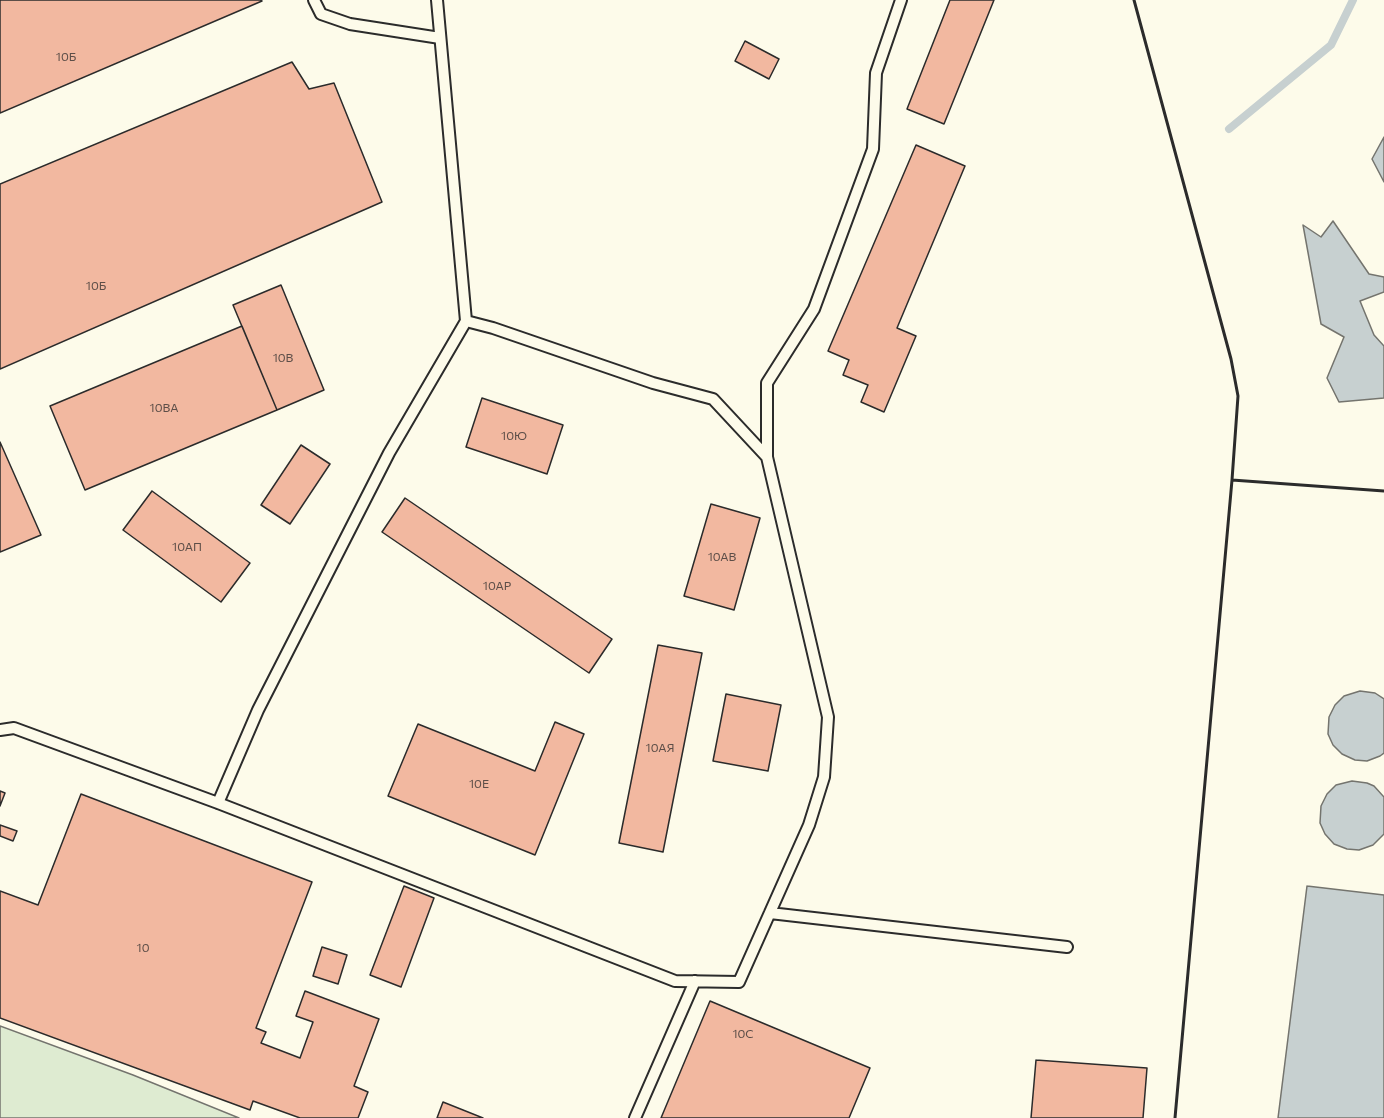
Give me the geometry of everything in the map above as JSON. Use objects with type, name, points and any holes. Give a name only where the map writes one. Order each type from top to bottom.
[{"type":"lane","points":[[314,0],[321,14],[350,24],[440,38]]},
{"type":"lane","points":[[218,802],[258,710],[390,453],[466,321],[437,0]]},
{"type":"lane","points":[[0,730],[14,728],[218,802],[675,981],[739,982],[809,825],[824,777],[828,717],[767,457],[767,383],[813,309],[873,149],[876,73],[901,0]]},
{"type":"lane","points":[[466,321],[493,328],[653,383],[713,399],[767,457]]},
{"type":"lane","points":[[770,913],[1067,947]]},
{"type":"lane","points":[[635,1118],[695,981]]},
{"type":"green space","points":[[0,1026],[133,1075],[239,1118],[0,1118]]},
{"type":"shaded area","points":[[1384,137],[1384,182],[1372,159]]},
{"type":"shaded area","points":[[1333,221],[1369,274],[1384,277],[1384,292],[1360,301],[1374,335],[1384,346],[1384,398],[1339,402],[1327,378],[1344,337],[1321,324],[1303,225],[1321,237]]},
{"type":"shaded area","points":[[1360,691],[1375,693],[1384,699],[1384,753],[1367,761],[1355,760],[1342,754],[1333,745],[1328,734],[1329,717],[1335,705],[1344,696]]},
{"type":"shaded area","points":[[1352,781],[1374,786],[1384,797],[1384,834],[1373,845],[1359,850],[1347,849],[1334,844],[1325,834],[1320,823],[1321,806],[1327,794],[1336,785]]},
{"type":"shaded area","points":[[1307,886],[1384,895],[1384,1118],[1278,1118]]},
{"type":"building","points":[[0,0],[261,0],[262,1],[0,113]]},
{"type":"building","points":[[950,0],[994,0],[944,124],[907,109]]},
{"type":"building","points":[[745,41],[779,59],[769,79],[735,61]]},
{"type":"building","points":[[292,62],[309,89],[334,83],[382,202],[0,369],[0,184]]},
{"type":"building","points":[[916,145],[965,166],[897,328],[916,336],[884,412],[861,402],[868,385],[843,375],[849,360],[828,351]]},
{"type":"building","points":[[281,285],[324,390],[277,410],[233,305]]},
{"type":"building","points":[[242,326],[277,410],[85,490],[50,406]]},
{"type":"building","points":[[482,398],[563,425],[547,474],[466,447]]},
{"type":"building","points":[[0,442],[41,535],[0,552]]},
{"type":"building","points":[[301,445],[330,464],[290,524],[261,505]]},
{"type":"building","points":[[152,491],[250,563],[221,602],[123,530]]},
{"type":"building","points":[[405,498],[612,639],[589,673],[382,532]]},
{"type":"building","points":[[711,504],[760,518],[734,610],[684,596]]},
{"type":"building","points":[[658,645],[702,653],[663,852],[619,843]]},
{"type":"building","points":[[726,694],[781,705],[768,771],[713,761]]},
{"type":"building","points":[[555,722],[584,734],[535,855],[388,796],[418,724],[535,771]]},
{"type":"building","points":[[0,791],[5,793],[0,806]]},
{"type":"building","points":[[81,794],[312,882],[256,1028],[266,1032],[261,1043],[300,1058],[313,1022],[296,1016],[305,991],[379,1019],[354,1086],[368,1092],[358,1118],[300,1118],[253,1101],[250,1110],[0,1018],[0,891],[38,905]]},
{"type":"building","points":[[0,825],[17,831],[13,841],[0,836]]},
{"type":"building","points":[[404,886],[434,898],[401,987],[370,975]]},
{"type":"building","points":[[322,947],[347,955],[338,984],[313,976]]},
{"type":"building","points":[[710,1001],[870,1068],[849,1118],[661,1118]]},
{"type":"building","points":[[1036,1060],[1147,1068],[1143,1118],[1031,1118]]},
{"type":"building","points":[[443,1102],[483,1118],[437,1118]]},
{"type":"waterway","points":[[1229,129],[1331,45],[1353,0]]},
{"type":"wall","points":[[1134,0],[1231,359],[1238,396],[1175,1118]]},
{"type":"wall","points":[[1232,480],[1384,491]]}]
